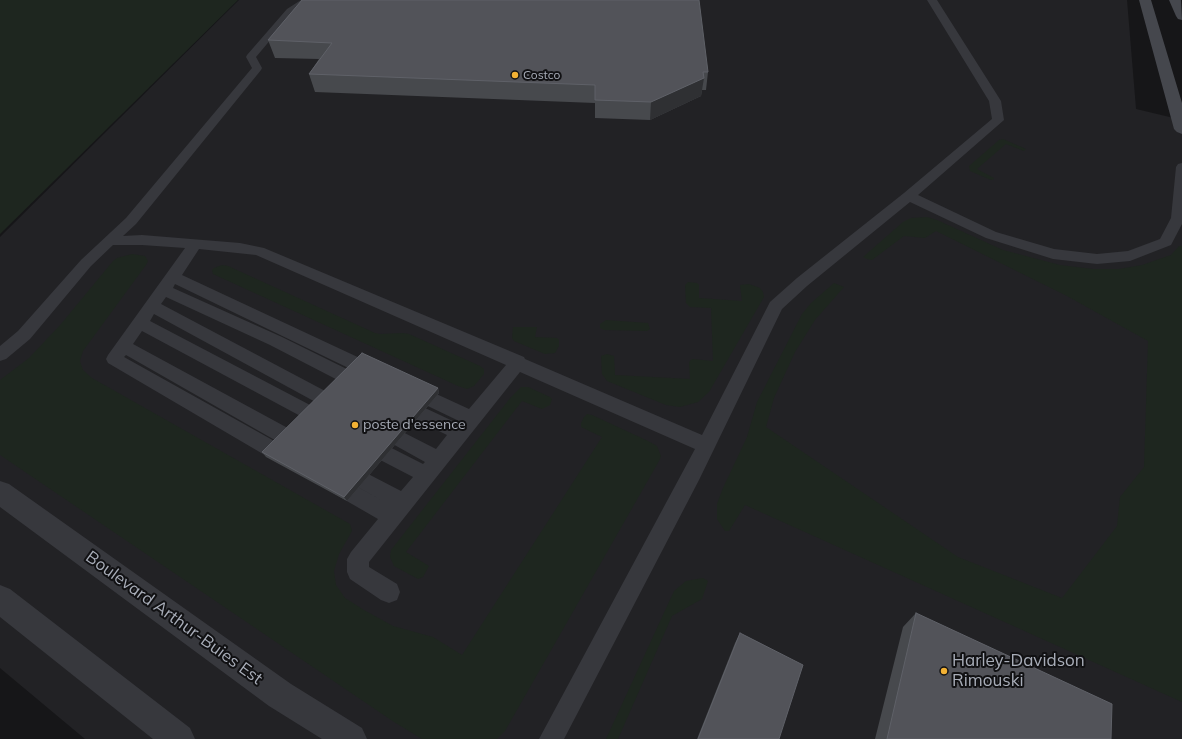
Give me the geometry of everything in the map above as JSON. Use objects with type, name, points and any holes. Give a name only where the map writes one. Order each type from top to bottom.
[{"type":"main road","points":[[1145,0],[1182,129]]},
{"type":"main road","points":[[1174,0],[1182,16]]},
{"type":"street","name":"Boulevard Arthur-Buies Est","points":[[0,492],[280,695],[351,739]]},
{"type":"street","points":[[0,599],[179,739]]},
{"type":"lane","points":[[0,355],[24,335],[86,263],[131,221],[258,68],[252,57],[290,11],[307,0]]},
{"type":"lane","points":[[551,739],[706,445],[776,306],[802,282],[909,196],[998,120],[995,101],[932,0]]},
{"type":"lane","points":[[909,196],[991,235],[1054,254],[1097,259],[1130,256],[1166,242],[1178,218],[1182,167]]},
{"type":"lane","points":[[110,241],[142,240],[240,248],[259,251],[518,362],[706,445]]},
{"type":"lane","points":[[195,245],[114,359],[301,466]]},
{"type":"lane","points":[[168,284],[393,382],[475,415]]},
{"type":"lane","points":[[168,284],[276,341],[460,433]]},
{"type":"lane","points":[[152,306],[439,460]]},
{"type":"lane","points":[[140,323],[426,475]]},
{"type":"lane","points":[[123,346],[321,456],[398,509]]},
{"type":"lane","points":[[388,592],[358,572],[358,558],[518,362]]},
{"type":"lane","points":[[322,477],[398,509]]},
{"type":"shaded area","points":[[0,0],[238,0],[0,234]]},
{"type":"shaded area","points":[[239,0],[1127,0],[1136,109],[1182,120],[1182,739],[85,739],[0,668],[0,237]]},
{"type":"shaded area","points":[[1003,139],[1026,149],[1024,151],[1006,144],[977,169],[994,179],[991,180],[970,171],[969,166],[999,140]]},
{"type":"shaded area","points":[[927,217],[937,220],[1003,250],[1060,265],[1093,269],[1119,269],[1142,265],[1171,255],[1179,246],[1182,246],[1182,702],[745,505],[729,531],[725,531],[717,519],[717,504],[747,437],[757,402],[802,314],[811,303],[834,283],[844,287],[815,320],[795,352],[774,398],[766,427],[958,557],[1062,598],[1117,526],[1120,497],[1144,467],[1148,341],[1067,296],[936,231],[925,238],[904,236],[872,260],[863,257],[903,222],[911,218]]},
{"type":"shaded area","points":[[132,254],[145,256],[148,261],[83,351],[80,361],[83,370],[92,378],[350,524],[352,531],[339,554],[334,571],[336,585],[345,598],[393,626],[433,637],[462,655],[602,437],[581,427],[584,417],[587,414],[592,415],[657,446],[661,456],[659,461],[505,731],[497,739],[422,739],[394,722],[0,455],[0,380],[29,358],[61,324],[113,261],[117,258]]},
{"type":"shaded area","points":[[222,265],[228,266],[375,333],[409,334],[480,366],[484,369],[484,374],[474,386],[467,389],[458,386],[213,274],[212,270],[214,268]]},
{"type":"shaded area","points":[[688,282],[697,283],[699,285],[699,298],[742,301],[740,285],[749,284],[760,288],[764,297],[709,392],[698,402],[680,407],[666,405],[607,381],[602,374],[601,356],[607,354],[614,356],[615,375],[690,379],[689,362],[692,359],[713,361],[711,308],[690,307],[686,303],[685,285]]},
{"type":"shaded area","points":[[606,320],[648,323],[650,329],[647,331],[604,330],[600,328],[600,324]]},
{"type":"shaded area","points":[[513,327],[537,327],[535,337],[557,338],[559,340],[559,346],[555,353],[545,354],[514,341],[512,338]]},
{"type":"shaded area","points":[[521,387],[528,387],[550,397],[552,399],[550,405],[542,409],[522,401],[406,552],[429,566],[423,577],[418,579],[394,566],[390,557],[391,550],[511,397]]},
{"type":"shaded area","points":[[703,578],[708,581],[702,599],[672,616],[618,739],[606,739],[674,591],[686,581]]},
{"type":"building","name":"Costco","points":[[302,0],[699,0],[708,72],[703,72],[704,78],[651,102],[595,100],[595,85],[309,74],[332,43],[268,40]]},
{"type":"building","name":"poste d'essence","points":[[362,353],[438,388],[344,497],[262,452]]},
{"type":"building","name":"Harley-Davidson Rimouski","points":[[916,613],[1112,704],[1111,739],[887,739]]},
{"type":"building","points":[[740,633],[803,665],[779,739],[698,739]]},
{"type":"place","name":"Costco","points":[[515,75]]},
{"type":"place","name":"poste d'essence","points":[[355,425]]},
{"type":"place","name":"Harley-Davidson Rimouski","points":[[944,671]]}]
